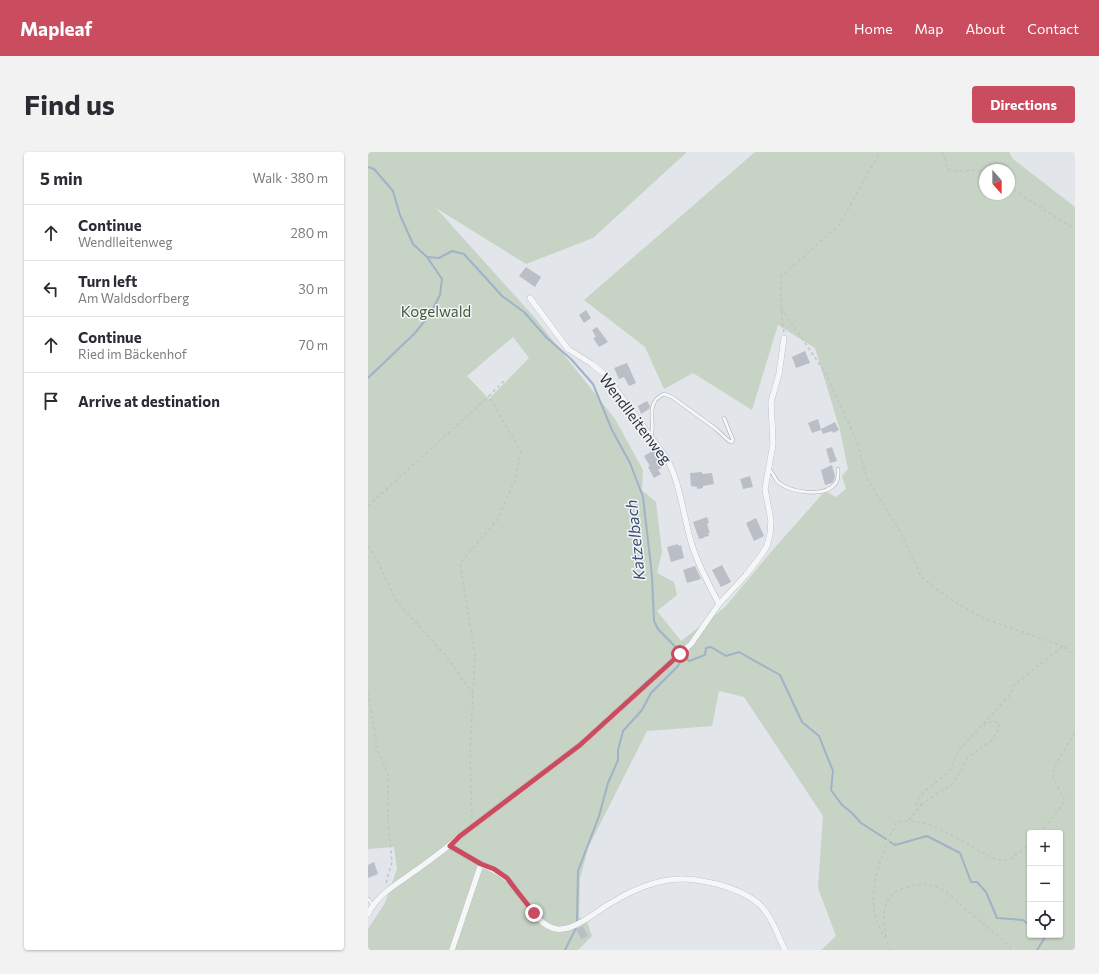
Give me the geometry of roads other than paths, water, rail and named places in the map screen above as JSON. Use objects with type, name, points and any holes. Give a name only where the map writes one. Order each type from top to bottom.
[{"type":"street","name":"Wendlleitenweg","points":[[530,298],[568,349],[592,364],[603,373],[661,449],[673,470],[692,545],[705,577],[719,604]]},
{"type":"street","points":[[368,914],[373,905],[384,892],[450,846],[460,836],[580,745],[691,644],[719,604],[746,575],[767,546],[771,521],[765,489],[773,444],[771,402],[779,374],[784,338]]},
{"type":"street","points":[[450,846],[481,864],[494,869],[507,878],[540,920],[548,926],[558,929],[571,927],[624,896],[668,880],[685,879],[728,887],[745,894],[758,904],[769,916],[785,950]]},
{"type":"street","points":[[452,950],[481,864]]},
{"type":"lane","points":[[651,436],[653,405],[659,396],[664,394],[672,397],[716,429],[728,441],[732,442],[733,436],[724,418]]},
{"type":"lane","points":[[768,469],[771,470],[777,482],[806,492],[820,491],[832,487],[836,484],[838,469]]},
{"type":"lane","points":[[368,899],[373,905]]},
{"type":"waterway","name":"Katzelbach","points":[[368,167],[374,169],[393,191],[400,215],[413,244],[427,257],[439,258],[452,251],[464,254],[502,296],[524,312],[547,338],[571,359],[593,384],[612,430],[630,463],[643,497],[652,576],[654,621],[658,629],[689,661],[705,655],[706,648],[711,647],[726,656],[739,652],[780,675],[802,722],[819,736],[833,771],[831,790],[842,805],[861,823],[886,839]]},
{"type":"waterway","points":[[368,378],[414,334],[429,316],[440,295],[442,279],[427,257]]},
{"type":"waterway","points":[[577,921],[578,871],[599,816],[608,783],[618,760],[618,750],[623,731],[642,710],[651,693],[678,666],[683,656]]},
{"type":"waterway","name":"Katzelbach","points":[[890,842],[895,845],[927,836],[960,853],[971,882],[977,882],[986,892],[997,918],[1023,920],[1027,923]]},
{"type":"waterway","points":[[565,950],[576,928]]},
{"type":"waterway","points":[[1037,950],[1043,938]]},
{"type":"park label","name":"Kogelwald","points":[[436,312]]}]
